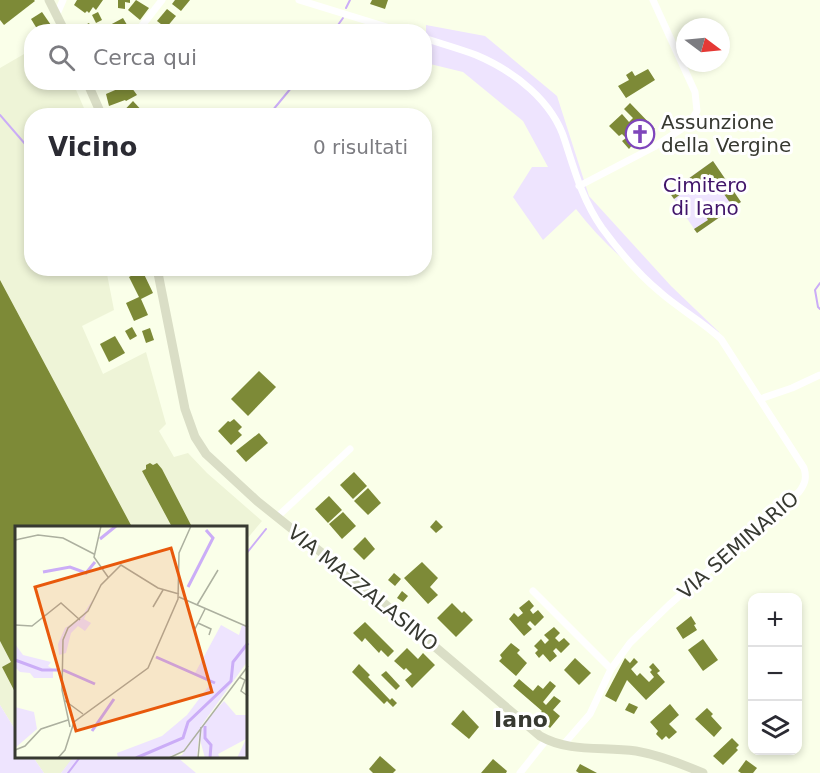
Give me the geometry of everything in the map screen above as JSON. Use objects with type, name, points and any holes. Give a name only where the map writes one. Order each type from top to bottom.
[{"type":"main road","points":[[49,0],[61,24]]},
{"type":"main road","points":[[91,90],[98,108]]},
{"type":"main road","name":"VIA MAZZALASINO","points":[[159,276],[185,409],[195,437],[206,454],[221,470],[547,740],[563,745],[646,753],[703,773]]},
{"type":"street","points":[[57,14],[63,0]]},
{"type":"street","points":[[143,24],[162,0]]},
{"type":"street","points":[[298,0],[377,24]]},
{"type":"street","points":[[579,186],[654,147],[689,124],[694,117],[698,105],[694,93],[652,0]]},
{"type":"street","name":"VIA SEMINARIO","points":[[432,42],[477,56],[499,67],[537,96],[553,113],[560,126],[579,186],[596,219],[633,265],[660,293],[705,324],[721,339],[804,468],[806,479],[802,488],[663,610],[630,643],[611,669],[590,714],[563,745]]},
{"type":"street","points":[[760,399],[820,375]]},
{"type":"street","points":[[277,518],[350,449]]},
{"type":"street","points":[[533,591],[611,669]]},
{"type":"street","points":[[520,773],[547,740]]},
{"type":"shaded area","points":[[24,54],[24,90],[76,90],[84,108],[24,108],[24,276],[107,276],[114,310],[82,326],[103,374],[146,352],[166,424],[159,431],[174,457],[188,453],[207,473],[262,521],[248,538],[248,526],[15,526],[15,729],[0,705],[0,68]]},
{"type":"shaded area","points":[[34,758],[73,758],[61,773],[44,773]]},
{"type":"green space","points":[[432,26],[485,36],[557,96],[589,196],[671,286],[719,332],[717,334],[624,260],[576,209],[543,240],[513,197],[532,167],[548,167],[523,121],[463,72],[432,64]]},
{"type":"green space","name":"Cimitero di Iano","points":[[713,161],[741,202],[697,233],[669,192]]},
{"type":"green space","points":[[0,705],[15,729],[15,758],[34,758],[44,773],[0,773]]},
{"type":"green space","points":[[72,758],[178,758],[196,773],[61,773]]},
{"type":"building","points":[[0,0],[35,1],[4,25],[0,20]]},
{"type":"building","points":[[77,0],[103,0],[96,10],[93,7],[89,13],[87,11],[85,13],[74,5]]},
{"type":"building","points":[[118,0],[130,0],[130,3],[125,2],[125,9],[118,8]]},
{"type":"building","points":[[136,0],[149,8],[140,20],[128,10]]},
{"type":"building","points":[[175,0],[190,0],[181,11],[172,4]]},
{"type":"building","points":[[372,0],[388,0],[385,9],[370,4]]},
{"type":"building","points":[[167,9],[176,16],[169,24],[161,24],[157,21]]},
{"type":"building","points":[[42,12],[50,24],[34,24],[31,19]]},
{"type":"building","points":[[98,12],[102,20],[96,23],[92,15]]},
{"type":"building","points":[[123,18],[126,24],[112,24]]},
{"type":"building","points":[[648,69],[655,80],[626,98],[618,86],[629,80],[626,75],[632,71],[635,76]]},
{"type":"building","points":[[115,90],[133,90],[137,95],[109,106],[106,94]]},
{"type":"building","points":[[133,101],[139,108],[126,108]]},
{"type":"building","points":[[630,103],[655,129],[636,147],[633,144],[629,149],[622,141],[626,138],[622,134],[619,136],[609,126],[622,114],[629,122],[633,118],[624,109]]},
{"type":"building","points":[[713,161],[741,202],[733,207],[710,174],[692,186],[688,179]]},
{"type":"building","points":[[684,181],[689,188],[674,199],[669,192]]},
{"type":"building","points":[[727,205],[730,210],[697,233],[694,229],[708,220],[706,217]]},
{"type":"building","points":[[145,276],[153,293],[141,299],[148,315],[134,321],[126,303],[139,297],[129,277]]},
{"type":"building","points":[[0,280],[131,526],[15,526],[15,692],[2,667],[11,662],[0,641]]},
{"type":"building","points":[[132,327],[137,336],[130,340],[125,331]]},
{"type":"building","points":[[150,328],[154,340],[146,343],[142,331]]},
{"type":"building","points":[[115,336],[125,353],[109,362],[100,344]]},
{"type":"building","points":[[259,371],[276,387],[248,416],[231,399]]},
{"type":"building","points":[[234,419],[242,427],[238,431],[242,435],[231,445],[218,431],[228,421]]},
{"type":"building","points":[[259,433],[268,443],[246,462],[236,451]]},
{"type":"building","points":[[157,463],[162,469],[191,526],[171,526],[142,471],[146,469],[146,465]]},
{"type":"building","points":[[354,472],[367,486],[353,499],[340,485]]},
{"type":"building","points":[[368,488],[381,503],[368,515],[354,501]]},
{"type":"building","points":[[329,496],[342,510],[328,523],[315,509]]},
{"type":"building","points":[[343,512],[356,526],[342,539],[329,524]]},
{"type":"building","points":[[436,520],[443,527],[436,533],[430,527]]},
{"type":"building","points":[[365,537],[375,549],[364,560],[353,549]]},
{"type":"building","points":[[422,562],[438,578],[430,587],[438,595],[428,604],[404,578]]},
{"type":"building","points":[[394,573],[401,579],[395,586],[388,580]]},
{"type":"building","points":[[402,591],[408,596],[403,602],[397,598]]},
{"type":"building","points":[[529,600],[534,606],[530,610],[533,614],[538,610],[544,617],[535,626],[530,621],[527,624],[532,629],[524,636],[509,619],[514,613],[518,617],[523,613],[519,608]]},
{"type":"building","points":[[452,603],[473,620],[456,637],[437,618]]},
{"type":"building","points":[[691,616],[697,630],[683,639],[676,628]]},
{"type":"building","points":[[365,622],[394,651],[388,657],[381,650],[379,653],[365,638],[362,642],[353,633]]},
{"type":"building","points":[[554,627],[560,633],[555,638],[559,642],[564,638],[570,644],[561,653],[556,648],[553,651],[557,656],[550,662],[543,654],[539,658],[535,653],[538,650],[534,646],[541,639],[545,644],[549,640],[544,635]]},
{"type":"building","points":[[703,639],[718,660],[703,671],[688,650]]},
{"type":"building","points":[[511,643],[520,650],[517,653],[527,663],[516,676],[499,661],[502,658],[500,655]]},
{"type":"building","points":[[407,648],[418,659],[423,653],[435,665],[412,688],[405,680],[412,674],[394,661]]},
{"type":"building","points":[[575,658],[591,673],[579,685],[564,670]]},
{"type":"building","points":[[625,658],[630,663],[634,658],[638,662],[631,669],[637,676],[640,673],[649,682],[654,677],[649,667],[653,663],[660,671],[657,673],[665,682],[646,700],[627,680],[616,702],[605,696]]},
{"type":"building","points":[[359,664],[390,700],[392,698],[397,703],[393,707],[387,701],[384,704],[352,672]]},
{"type":"building","points":[[386,671],[400,686],[396,690],[381,675]]},
{"type":"building","points":[[519,679],[533,691],[538,685],[543,689],[550,681],[556,686],[543,702],[546,705],[554,696],[561,701],[553,710],[560,716],[550,728],[537,716],[542,711],[513,686]]},
{"type":"building","points":[[629,703],[638,707],[634,714],[625,710]]},
{"type":"building","points":[[670,704],[679,715],[669,724],[677,732],[669,739],[666,736],[662,740],[650,722]]},
{"type":"building","points":[[707,708],[722,728],[714,737],[695,719]]},
{"type":"building","points":[[463,710],[479,727],[469,739],[451,724]]},
{"type":"building","points":[[732,738],[739,745],[736,748],[738,750],[723,765],[713,756]]},
{"type":"building","points":[[380,756],[396,770],[393,773],[373,773],[369,769]]},
{"type":"building","points":[[493,759],[507,771],[506,773],[481,773]]},
{"type":"building","points":[[746,760],[757,768],[753,773],[738,771]]},
{"type":"building","points":[[580,764],[597,773],[579,773],[576,771]]},
{"type":"waterway","points":[[346,8],[350,0]]},
{"type":"waterway","points":[[339,24],[343,18]]},
{"type":"waterway","points":[[275,108],[289,90]]},
{"type":"waterway","points":[[0,115],[24,143]]},
{"type":"waterway","points":[[820,283],[815,290],[820,309]]},
{"type":"waterway","points":[[248,552],[266,529]]},
{"type":"waterway","points":[[68,773],[79,758]]},
{"type":"place","name":"Assunzione della Vergine","points":[[640,134]]},
{"type":"district","name":"Iano","points":[[521,719]]}]
